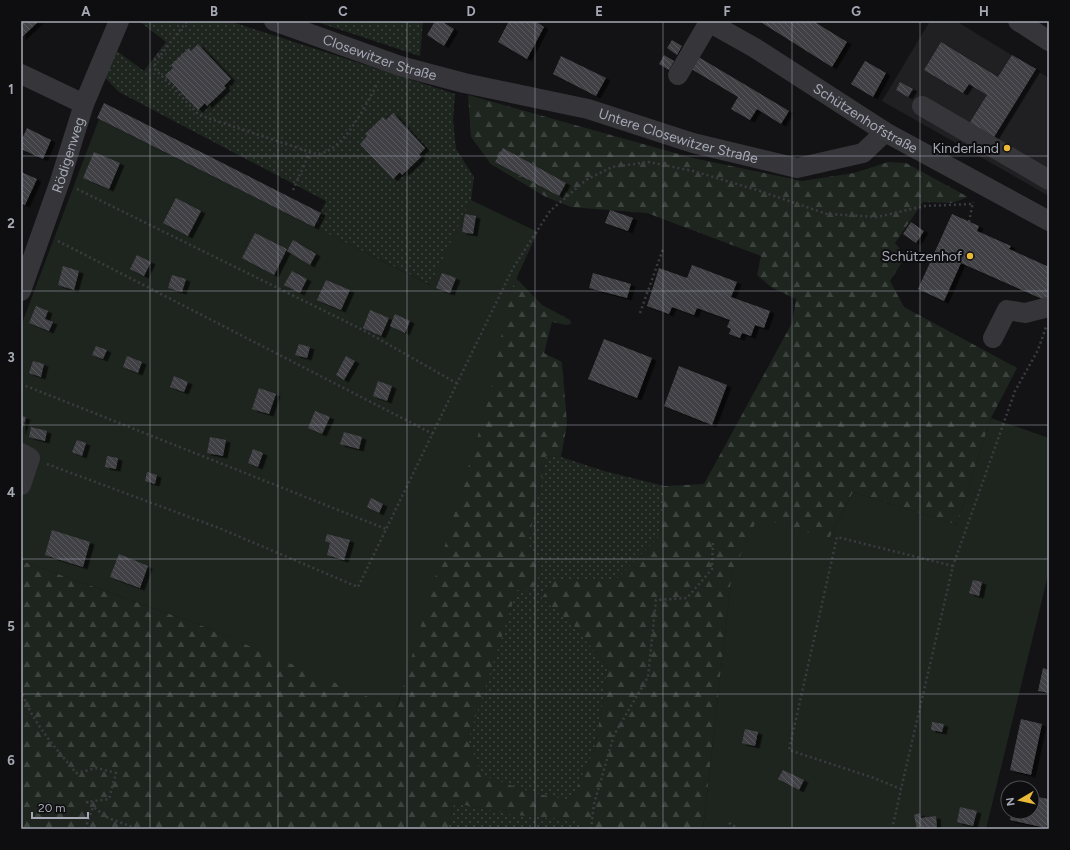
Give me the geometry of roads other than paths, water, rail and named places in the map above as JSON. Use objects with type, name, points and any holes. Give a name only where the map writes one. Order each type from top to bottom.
[{"type":"street","name":"Rödigenweg","points":[[21,291],[60,181],[84,104],[119,21]]},
{"type":"street","name":"Closewitzer Straße","points":[[274,21],[390,63],[464,83]]},
{"type":"street","points":[[1018,21],[1049,41]]},
{"type":"street","points":[[678,75],[708,22]]},
{"type":"street","name":"Schützenhofstraße","points":[[708,22],[755,48],[885,132],[1049,221]]},
{"type":"street","points":[[21,74],[84,104]]},
{"type":"street","name":"Untere Closewitzer Straße","points":[[464,83],[588,109],[693,143],[797,168],[863,153],[885,132]]},
{"type":"street","points":[[922,106],[1049,180]]},
{"type":"street","points":[[993,338],[1007,310],[1025,313],[1049,307]]},
{"type":"street","points":[[21,486],[25,455]]},
{"type":"place","name":"Kinderland","points":[[1007,148]]},
{"type":"place","name":"Schützenhof","points":[[970,256]]}]
